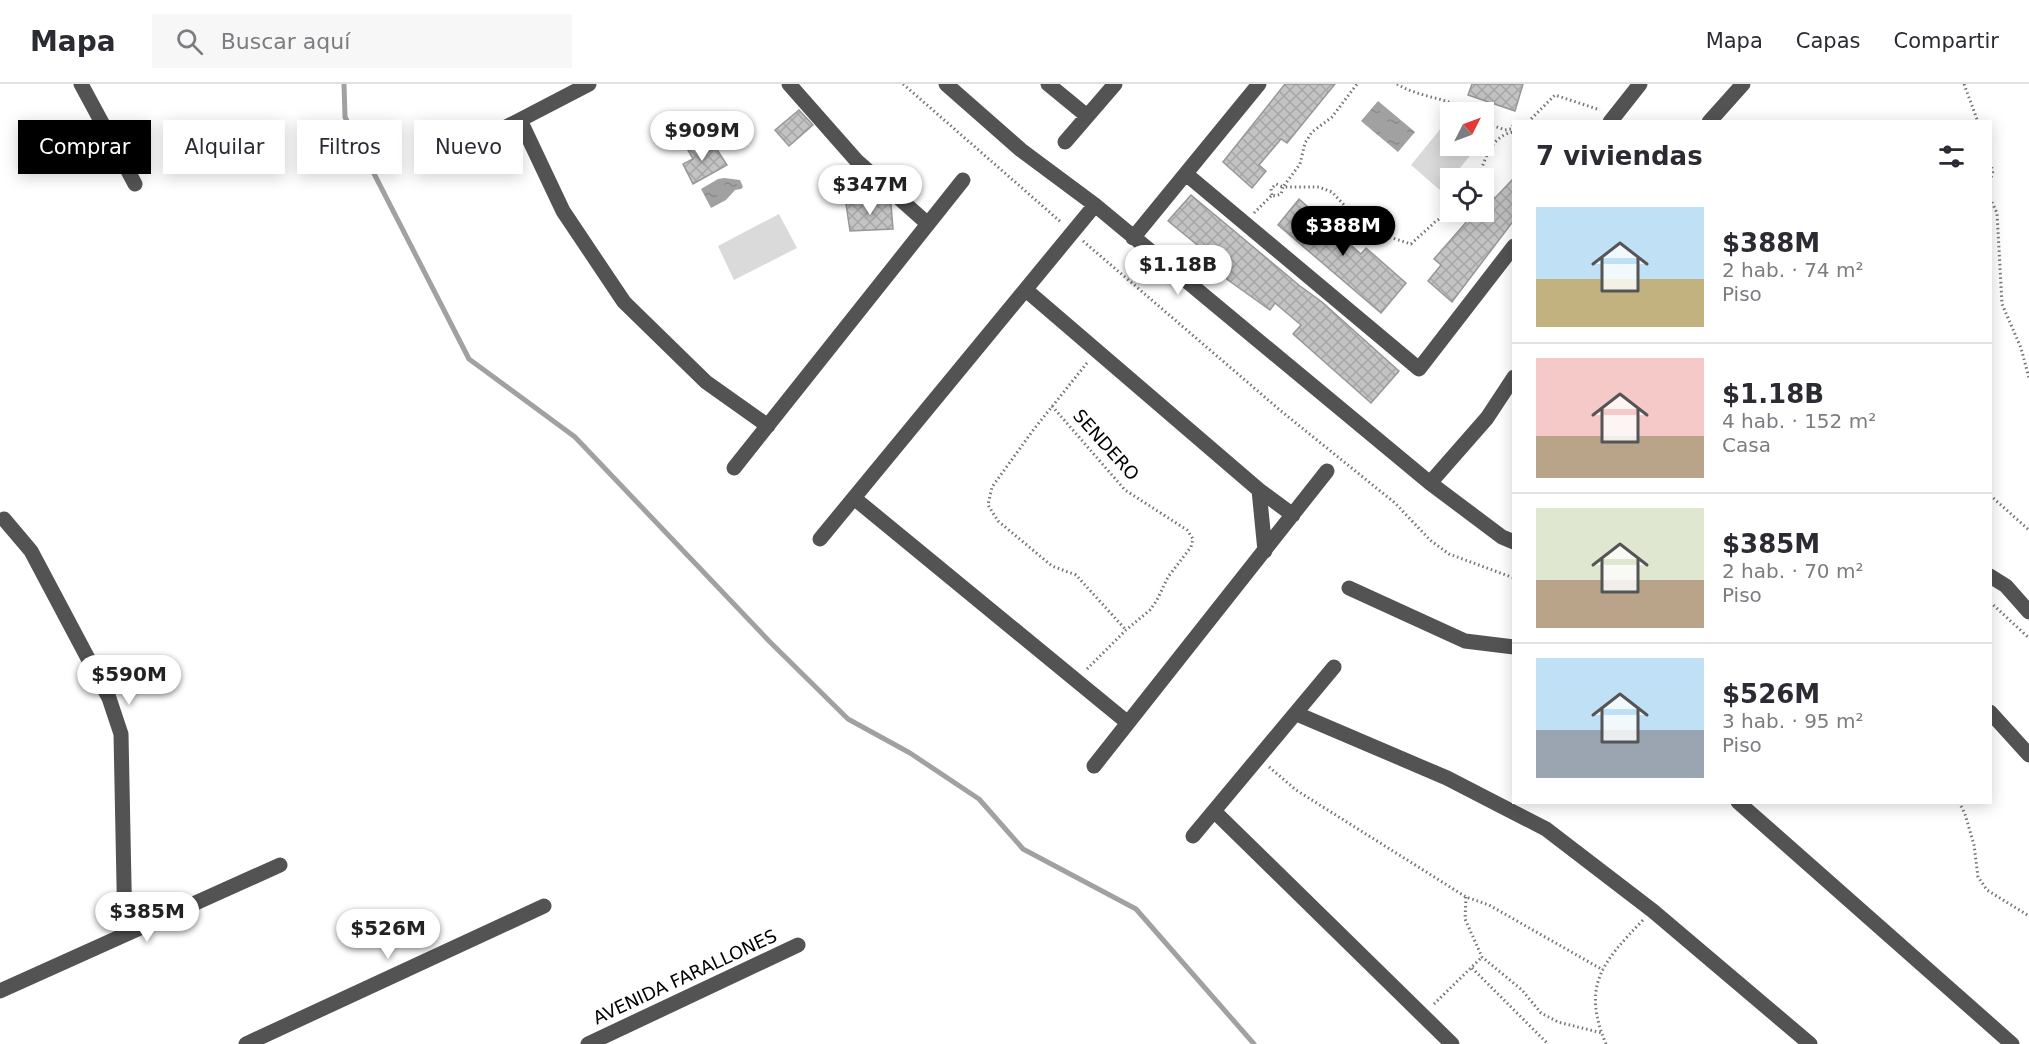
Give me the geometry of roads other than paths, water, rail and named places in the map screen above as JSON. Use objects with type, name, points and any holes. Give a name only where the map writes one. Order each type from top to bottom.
[{"type":"street","points":[[78,84],[135,184]]},
{"type":"street","points":[[520,120],[589,84]]},
{"type":"street","points":[[789,84],[856,160],[928,224]]},
{"type":"street","points":[[946,84],[1022,150],[1095,206],[1430,483],[1502,537],[1512,541]]},
{"type":"street","points":[[1048,84],[1087,116]]},
{"type":"street","points":[[1065,142],[1115,84]]},
{"type":"street","points":[[1133,238],[1259,84]]},
{"type":"street","points":[[1613,118],[1640,84]]},
{"type":"street","points":[[1711,120],[1743,84]]},
{"type":"street","points":[[523,126],[563,211],[624,302],[706,382],[768,426]]},
{"type":"street","points":[[1186,174],[1419,369],[1512,249]]},
{"type":"street","points":[[734,468],[963,180]]},
{"type":"street","points":[[820,539],[1095,206]]},
{"type":"street","points":[[1026,290],[1259,490],[1293,515]]},
{"type":"street","points":[[1430,483],[1487,418],[1512,380]]},
{"type":"street","points":[[1094,766],[1327,471]]},
{"type":"street","points":[[1259,490],[1264,550]]},
{"type":"street","points":[[854,498],[1128,723]]},
{"type":"street","points":[[4,519],[31,551],[109,698],[121,734],[125,934]]},
{"type":"street","points":[[1992,577],[2006,586],[2029,612]]},
{"type":"street","points":[[1349,588],[1465,641],[1512,648]]},
{"type":"street","points":[[1194,836],[1334,667]]},
{"type":"street","points":[[1297,714],[1447,778],[1545,829],[1653,910],[1810,1044]]},
{"type":"street","points":[[1992,714],[2029,755]]},
{"type":"street","points":[[1740,804],[2012,1044]]},
{"type":"street","points":[[1214,811],[1452,1044]]},
{"type":"street","points":[[0,991],[280,865]]},
{"type":"street","points":[[246,1044],[544,906]]},
{"type":"street","name":"AVENIDA FARALLONES","points":[[588,1044],[798,945]]},
{"type":"water","points":[[1378,101],[1415,132],[1398,152],[1361,121]]},
{"type":"water","points":[[724,178],[740,180],[743,187],[735,190],[726,200],[711,208],[701,189]]},
{"type":"waterway","points":[[344,84],[345,117],[469,359],[575,437],[769,641],[848,719],[910,753],[979,799],[1023,849],[1136,909],[1254,1044]]}]
